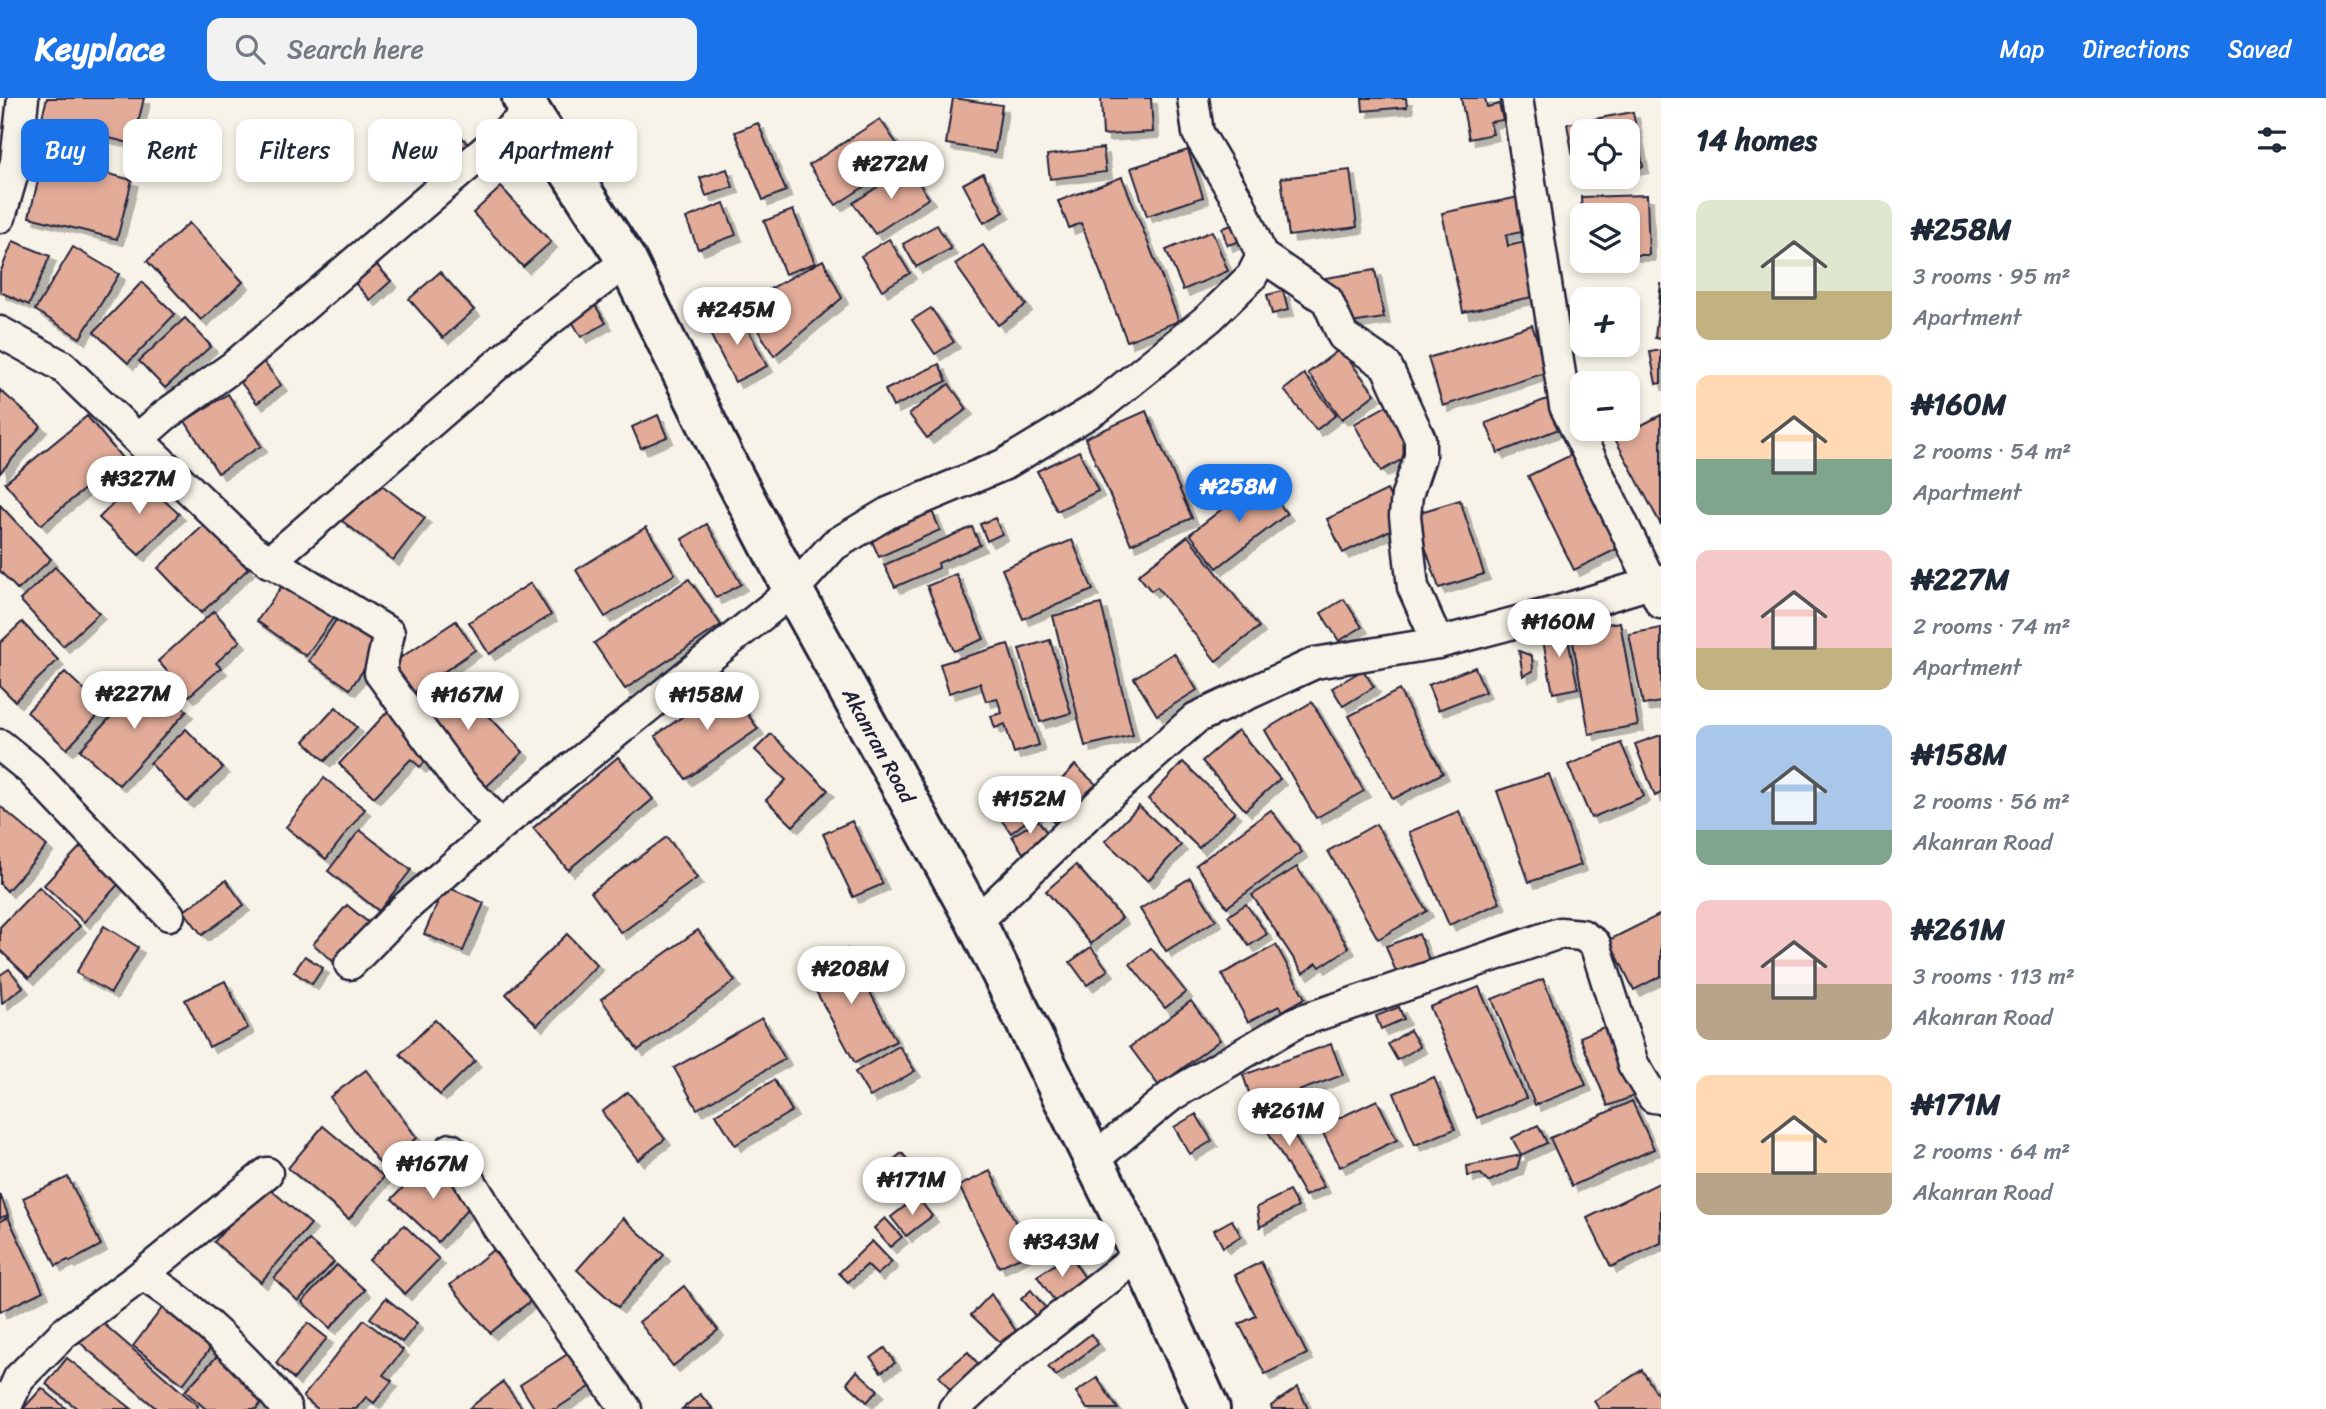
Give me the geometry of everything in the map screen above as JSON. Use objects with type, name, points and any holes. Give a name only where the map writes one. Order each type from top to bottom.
[{"type":"main road","name":"Akanran Road","points":[[526,104],[627,261],[793,590],[976,922],[1140,1254],[1210,1409]]},
{"type":"street","points":[[0,217],[16,162],[23,98]]},
{"type":"street","points":[[1194,98],[1198,133],[1239,202],[1262,256],[1327,300],[1343,336],[1386,365],[1420,439],[1420,457],[1406,495],[1405,516],[1413,587],[1438,643]]},
{"type":"street","points":[[976,922],[1100,803],[1196,718],[1315,663],[1438,643],[1658,589],[1565,406],[1517,98]]},
{"type":"street","points":[[138,439],[163,416],[234,366],[526,104]]},
{"type":"street","points":[[350,964],[407,906],[501,825],[793,590],[834,545],[888,513],[1003,465],[1099,407],[1209,318],[1252,275],[1262,256]]},
{"type":"street","points":[[269,562],[543,325],[627,261]]},
{"type":"street","points":[[0,332],[62,366],[269,562],[389,633],[380,673],[459,781],[501,825]]},
{"type":"street","points":[[0,745],[31,770],[169,915]]},
{"type":"street","points":[[1094,1159],[1172,1095],[1297,1022],[1560,933],[1582,936],[1595,944],[1633,1064],[1653,1097],[1661,1098]]},
{"type":"street","points":[[451,1149],[496,1226],[626,1409]]},
{"type":"street","points":[[5,1409],[19,1378],[64,1334],[142,1275],[267,1173]]},
{"type":"street","points":[[954,1409],[1012,1355],[1140,1254]]},
{"type":"street","points":[[142,1275],[176,1297],[269,1384],[286,1409]]},
{"type":"building","points":[[47,98],[144,98],[139,119],[123,119],[123,142],[109,138],[109,119],[42,119]]},
{"type":"building","points":[[953,98],[1002,105],[995,152],[946,144]]},
{"type":"building","points":[[1101,98],[1151,98],[1153,132],[1103,135]]},
{"type":"building","points":[[1362,98],[1406,98],[1407,107],[1363,111]]},
{"type":"building","points":[[1461,98],[1485,98],[1487,107],[1499,104],[1503,120],[1490,122],[1493,134],[1469,139]]},
{"type":"building","points":[[1633,112],[1634,119],[1594,119]]},
{"type":"building","points":[[880,119],[907,159],[836,205],[809,165]]},
{"type":"building","points":[[758,123],[786,191],[763,200],[735,132]]},
{"type":"building","points":[[462,137],[471,149],[462,156]]},
{"type":"building","points":[[1103,148],[1106,172],[1050,179],[1047,155]]},
{"type":"building","points":[[1188,150],[1203,197],[1147,216],[1131,168]]},
{"type":"building","points":[[908,167],[929,198],[875,234],[853,203]]},
{"type":"building","points":[[727,169],[733,187],[706,196],[700,178]]},
{"type":"building","points":[[1350,170],[1357,227],[1289,236],[1281,178]]},
{"type":"building","points":[[983,173],[1004,212],[984,223],[963,184]]},
{"type":"building","points":[[109,174],[123,178],[123,182],[131,182],[117,239],[29,217],[38,182],[109,182]]},
{"type":"building","points":[[1122,177],[1179,321],[1127,341],[1081,223],[1069,228],[1058,201]]},
{"type":"building","points":[[501,187],[551,242],[523,267],[473,213]]},
{"type":"building","points":[[1647,195],[1649,255],[1640,255],[1640,203],[1581,203],[1581,197]]},
{"type":"building","points":[[1524,196],[1532,230],[1506,235],[1508,246],[1529,241],[1541,295],[1463,312],[1442,213]]},
{"type":"building","points":[[724,203],[736,235],[698,249],[686,218]]},
{"type":"building","points":[[793,210],[815,263],[785,274],[764,221]]},
{"type":"building","points":[[189,223],[243,282],[201,320],[147,261]]},
{"type":"building","points":[[1240,223],[1245,240],[1227,245],[1222,228]]},
{"type":"building","points":[[937,225],[951,249],[916,267],[903,244]]},
{"type":"building","points":[[1212,231],[1228,271],[1183,290],[1166,250]]},
{"type":"building","points":[[889,239],[910,273],[882,290],[861,256]]},
{"type":"building","points":[[13,241],[50,256],[29,305],[0,292],[0,273]]},
{"type":"building","points":[[983,245],[1026,305],[998,325],[955,264]]},
{"type":"building","points":[[73,247],[119,274],[80,338],[35,310]]},
{"type":"building","points":[[823,260],[842,298],[774,356],[742,304]]},
{"type":"building","points":[[376,264],[391,281],[370,300],[355,283]]},
{"type":"building","points":[[1375,270],[1384,318],[1344,324],[1338,290],[1327,292],[1325,278]]},
{"type":"building","points":[[440,272],[474,310],[443,338],[409,299]]},
{"type":"building","points":[[142,282],[175,314],[128,363],[94,332]]},
{"type":"building","points":[[1661,283],[1661,339],[1655,338]]},
{"type":"building","points":[[1283,291],[1288,310],[1272,314],[1267,295]]},
{"type":"building","points":[[590,297],[606,323],[581,337],[566,311]]},
{"type":"building","points":[[931,308],[954,342],[935,354],[912,320]]},
{"type":"building","points":[[739,312],[767,366],[735,382],[707,328]]},
{"type":"building","points":[[185,318],[211,346],[165,388],[139,361]]},
{"type":"building","points":[[1532,325],[1548,372],[1443,406],[1428,358]]},
{"type":"building","points":[[1340,349],[1375,394],[1342,419],[1308,373]]},
{"type":"building","points":[[1661,350],[1661,383],[1656,384],[1650,352]]},
{"type":"building","points":[[263,361],[281,385],[257,403],[238,379]]},
{"type":"building","points":[[939,364],[947,381],[893,407],[885,390]]},
{"type":"building","points":[[1304,374],[1336,415],[1316,430],[1284,390]]},
{"type":"building","points":[[949,384],[967,409],[927,438],[909,414]]},
{"type":"building","points":[[0,390],[41,426],[0,473]]},
{"type":"building","points":[[228,394],[261,446],[218,473],[185,421]]},
{"type":"building","points":[[1557,395],[1569,425],[1498,453],[1486,423]]},
{"type":"building","points":[[1388,405],[1415,452],[1381,471],[1354,424]]},
{"type":"building","points":[[1146,411],[1192,518],[1131,544],[1085,438]]},
{"type":"building","points":[[658,415],[667,437],[641,448],[632,427]]},
{"type":"building","points":[[1661,415],[1661,525],[1616,441],[1640,441],[1640,426]]},
{"type":"building","points":[[87,416],[122,458],[41,525],[5,483]]},
{"type":"building","points":[[1079,451],[1098,491],[1057,511],[1037,471]]},
{"type":"building","points":[[1575,453],[1621,547],[1574,570],[1528,476]]},
{"type":"building","points":[[139,477],[179,514],[139,555],[99,518]]},
{"type":"building","points":[[374,479],[425,518],[393,560],[341,520]]},
{"type":"building","points":[[1260,479],[1287,514],[1217,568],[1190,534]]},
{"type":"building","points":[[1387,490],[1403,524],[1343,553],[1327,519]]},
{"type":"building","points":[[1460,500],[1484,574],[1439,588],[1414,514]]},
{"type":"building","points":[[0,505],[51,559],[18,590],[0,571]]},
{"type":"building","points":[[932,511],[940,530],[879,557],[870,537]]},
{"type":"building","points":[[995,518],[1002,534],[987,541],[980,524]]},
{"type":"building","points":[[205,524],[248,569],[201,613],[158,568]]},
{"type":"building","points":[[707,524],[741,584],[716,598],[682,539]]},
{"type":"building","points":[[646,527],[675,574],[605,617],[576,570]]},
{"type":"building","points":[[972,527],[980,545],[938,563],[939,568],[895,587],[884,565]]},
{"type":"building","points":[[1188,536],[1259,627],[1216,661],[1157,587],[1151,591],[1138,575]]},
{"type":"building","points":[[1072,540],[1093,590],[1023,619],[1002,569]]},
{"type":"building","points":[[55,567],[99,613],[63,646],[20,600]]},
{"type":"building","points":[[956,574],[984,639],[954,651],[927,586]]},
{"type":"building","points":[[287,579],[336,614],[306,656],[257,621]]},
{"type":"building","points":[[689,579],[721,625],[625,689],[594,643]]},
{"type":"building","points":[[531,583],[551,615],[489,654],[469,622]]},
{"type":"building","points":[[1344,599],[1362,627],[1339,641],[1321,613]]},
{"type":"building","points":[[1101,604],[1133,735],[1085,746],[1053,616]]},
{"type":"building","points":[[214,611],[240,641],[216,663],[221,668],[189,696],[158,661]]},
{"type":"building","points":[[340,614],[382,643],[350,689],[309,661]]},
{"type":"building","points":[[456,621],[475,650],[412,694],[391,664]]},
{"type":"building","points":[[22,622],[58,660],[15,701],[0,686],[0,643]]},
{"type":"building","points":[[1620,622],[1638,725],[1589,734],[1571,630]]},
{"type":"building","points":[[1565,625],[1578,688],[1553,693],[1541,630]]},
{"type":"building","points":[[1661,628],[1661,702],[1643,705],[1629,634]]},
{"type":"building","points":[[1050,640],[1071,713],[1040,722],[1019,649]]},
{"type":"building","points":[[1008,644],[1039,745],[1014,753],[1005,724],[995,728],[991,716],[1002,713],[997,698],[986,701],[980,683],[949,693],[940,664]]},
{"type":"building","points":[[1519,651],[1532,656],[1533,671],[1523,676]]},
{"type":"building","points":[[1174,653],[1197,690],[1157,715],[1134,678]]},
{"type":"building","points":[[1475,667],[1485,692],[1438,710],[1428,685]]},
{"type":"building","points":[[1363,670],[1374,687],[1343,706],[1332,688]]},
{"type":"building","points":[[65,672],[104,709],[67,749],[27,712]]},
{"type":"building","points":[[149,676],[187,711],[119,785],[80,750]]},
{"type":"building","points":[[452,677],[523,752],[485,788],[414,713]]},
{"type":"building","points":[[727,685],[758,729],[686,779],[655,736]]},
{"type":"building","points":[[1399,690],[1443,773],[1393,799],[1349,716]]},
{"type":"building","points":[[1312,702],[1364,791],[1316,818],[1265,730]]},
{"type":"building","points":[[336,707],[357,727],[325,761],[304,741]]},
{"type":"building","points":[[389,710],[434,753],[420,767],[411,759],[374,797],[339,764]]},
{"type":"building","points":[[186,729],[223,768],[187,802],[150,763]]},
{"type":"building","points":[[1238,730],[1280,779],[1245,810],[1202,761]]},
{"type":"building","points":[[771,734],[828,790],[793,826],[766,800],[786,780],[755,750]]},
{"type":"building","points":[[1661,735],[1661,793],[1655,796],[1635,744]]},
{"type":"building","points":[[1621,743],[1644,796],[1591,818],[1568,765]]},
{"type":"building","points":[[618,757],[653,799],[568,870],[533,828]]},
{"type":"building","points":[[1183,762],[1235,812],[1199,848],[1148,799]]},
{"type":"building","points":[[1075,765],[1099,787],[1060,828],[1037,806]]},
{"type":"building","points":[[1549,774],[1581,865],[1529,882],[1497,791]]},
{"type":"building","points":[[324,778],[365,809],[326,859],[286,827]]},
{"type":"building","points":[[1014,784],[1037,813],[1011,833],[989,803]]},
{"type":"building","points":[[0,806],[47,846],[7,891],[0,884]]},
{"type":"building","points":[[1139,806],[1181,845],[1148,881],[1105,841]]},
{"type":"building","points":[[1271,810],[1302,852],[1227,907],[1196,865]]},
{"type":"building","points":[[1459,811],[1500,903],[1449,925],[1409,832]]},
{"type":"building","points":[[1038,820],[1049,836],[1023,853],[1012,836]]},
{"type":"building","points":[[852,821],[883,884],[853,897],[823,834]]},
{"type":"building","points":[[1376,824],[1427,911],[1378,939],[1328,851]]},
{"type":"building","points":[[360,830],[411,870],[379,911],[328,871]]},
{"type":"building","points":[[667,837],[697,878],[621,933],[591,892]]},
{"type":"building","points":[[84,843],[123,879],[84,922],[44,885]]},
{"type":"building","points":[[1076,865],[1122,918],[1091,944],[1046,891]]},
{"type":"building","points":[[1297,867],[1349,948],[1320,967],[1317,963],[1303,973],[1252,895]]},
{"type":"building","points":[[1190,878],[1216,920],[1166,951],[1140,909]]},
{"type":"building","points":[[226,880],[244,905],[202,935],[184,911]]},
{"type":"building","points":[[445,886],[484,903],[463,951],[424,934]]},
{"type":"building","points":[[39,887],[80,926],[29,978],[0,950],[0,927]]},
{"type":"building","points":[[1246,904],[1267,934],[1249,946],[1228,916]]},
{"type":"building","points":[[347,905],[375,928],[341,968],[313,944]]},
{"type":"building","points":[[1661,914],[1661,976],[1634,990],[1609,940]]},
{"type":"building","points":[[104,926],[138,947],[111,993],[76,973]]},
{"type":"building","points":[[698,930],[735,981],[638,1050],[601,999]]},
{"type":"building","points":[[567,934],[597,965],[537,1025],[506,994]]},
{"type":"building","points":[[1419,934],[1429,960],[1396,972],[1386,946]]},
{"type":"building","points":[[1276,945],[1305,998],[1282,1011],[1279,1006],[1248,1022],[1222,974]]},
{"type":"building","points":[[1091,947],[1108,970],[1087,985],[1070,962]]},
{"type":"building","points":[[1151,948],[1186,992],[1165,1008],[1130,964]]},
{"type":"building","points":[[847,949],[896,1041],[855,1063],[805,971]]},
{"type":"building","points":[[305,956],[323,968],[312,984],[294,972]]},
{"type":"building","points":[[9,969],[23,987],[2,1003],[0,975]]},
{"type":"building","points":[[1543,979],[1586,1085],[1535,1105],[1492,999]]},
{"type":"building","points":[[225,981],[248,1028],[209,1047],[185,1000]]},
{"type":"building","points":[[1479,987],[1526,1098],[1477,1118],[1430,1007]]},
{"type":"building","points":[[1191,1001],[1220,1040],[1159,1086],[1130,1047]]},
{"type":"building","points":[[1399,1007],[1404,1019],[1381,1029],[1376,1016]]},
{"type":"building","points":[[762,1018],[785,1059],[697,1109],[674,1068]]},
{"type":"building","points":[[435,1020],[475,1061],[440,1095],[400,1054]]},
{"type":"building","points":[[1611,1024],[1639,1094],[1608,1106],[1580,1037]]},
{"type":"building","points":[[1410,1030],[1420,1047],[1397,1060],[1388,1044]]},
{"type":"building","points":[[1331,1044],[1343,1075],[1254,1107],[1243,1075]]},
{"type":"building","points":[[899,1046],[915,1071],[870,1097],[855,1072]]},
{"type":"building","points":[[366,1070],[417,1138],[380,1164],[330,1097]]},
{"type":"building","points":[[1434,1077],[1455,1129],[1415,1145],[1394,1093]]},
{"type":"building","points":[[774,1080],[792,1111],[735,1145],[716,1114]]},
{"type":"building","points":[[628,1092],[665,1139],[638,1160],[602,1112]]},
{"type":"building","points":[[1274,1100],[1324,1187],[1305,1196],[1254,1107]]},
{"type":"building","points":[[1377,1100],[1397,1140],[1340,1167],[1320,1127]]},
{"type":"building","points":[[1632,1101],[1654,1149],[1572,1186],[1550,1138]]},
{"type":"building","points":[[1196,1114],[1212,1141],[1190,1154],[1174,1127]]},
{"type":"building","points":[[1538,1125],[1547,1143],[1521,1155],[1512,1138]]},
{"type":"building","points":[[323,1126],[384,1177],[349,1219],[288,1168]]},
{"type":"building","points":[[902,1153],[924,1179],[907,1192],[903,1188],[892,1197],[874,1175]]},
{"type":"building","points":[[1521,1155],[1517,1168],[1488,1182],[1481,1174],[1468,1176],[1467,1166]]},
{"type":"building","points":[[429,1160],[474,1202],[438,1242],[392,1199]]},
{"type":"building","points":[[990,1171],[1026,1243],[1040,1236],[1045,1245],[999,1267],[959,1186]]},
{"type":"building","points":[[68,1177],[101,1245],[70,1262],[68,1260],[56,1266],[23,1198]]},
{"type":"building","points":[[1661,1182],[1661,1243],[1611,1267],[1587,1218]]},
{"type":"building","points":[[264,1184],[311,1224],[261,1282],[214,1242]]},
{"type":"building","points":[[1289,1191],[1298,1207],[1260,1227],[1257,1207]]},
{"type":"building","points":[[0,1194],[8,1215],[0,1218]]},
{"type":"building","points":[[917,1197],[932,1216],[906,1236],[891,1217]]},
{"type":"building","points":[[8,1217],[43,1291],[0,1312],[0,1221]]},
{"type":"building","points":[[623,1218],[664,1255],[618,1307],[577,1270]]},
{"type":"building","points":[[885,1218],[902,1237],[890,1247],[874,1228]]},
{"type":"building","points":[[1232,1220],[1241,1236],[1223,1247],[1214,1230]]},
{"type":"building","points":[[404,1225],[439,1259],[405,1294],[369,1260]]},
{"type":"building","points":[[309,1240],[334,1262],[298,1301],[274,1278]]},
{"type":"building","points":[[872,1241],[892,1262],[877,1275],[867,1265],[848,1282],[839,1273]]},
{"type":"building","points":[[493,1250],[533,1299],[490,1333],[450,1285]]},
{"type":"building","points":[[1069,1255],[1088,1282],[1056,1303],[1037,1276]]},
{"type":"building","points":[[1261,1262],[1307,1354],[1265,1374],[1239,1324],[1256,1316],[1235,1275]]},
{"type":"building","points":[[337,1265],[365,1290],[330,1328],[302,1302]]},
{"type":"building","points":[[684,1286],[718,1330],[673,1366],[639,1322]]},
{"type":"building","points":[[1031,1290],[1047,1310],[1037,1318],[1021,1299]]},
{"type":"building","points":[[991,1294],[1016,1331],[1000,1342],[971,1315]]},
{"type":"building","points":[[386,1298],[417,1323],[402,1342],[370,1318]]},
{"type":"building","points":[[163,1307],[213,1345],[183,1384],[133,1346]]},
{"type":"building","points":[[97,1318],[198,1406],[196,1409],[157,1409],[78,1341]]},
{"type":"building","points":[[364,1320],[403,1350],[383,1375],[392,1381],[374,1403],[366,1397],[356,1409],[318,1409],[303,1397]]},
{"type":"building","points":[[308,1323],[327,1338],[294,1379],[276,1363]]},
{"type":"building","points":[[1091,1334],[1098,1344],[1056,1376],[1048,1367]]},
{"type":"building","points":[[580,1346],[602,1379],[556,1409],[535,1409],[520,1385]]},
{"type":"building","points":[[885,1348],[895,1363],[881,1372],[871,1358]]},
{"type":"building","points":[[968,1352],[984,1371],[954,1395],[939,1376]]},
{"type":"building","points":[[219,1354],[268,1396],[256,1409],[206,1409],[185,1391]]},
{"type":"building","points":[[67,1358],[132,1409],[78,1409],[46,1384]]},
{"type":"building","points":[[1642,1370],[1661,1400],[1661,1409],[1599,1409],[1594,1401]]},
{"type":"building","points":[[857,1371],[878,1390],[867,1402],[847,1383]]},
{"type":"building","points":[[1097,1378],[1118,1409],[1087,1409],[1076,1392]]},
{"type":"building","points":[[503,1382],[523,1409],[468,1409]]},
{"type":"building","points":[[1298,1387],[1308,1409],[1272,1409],[1271,1406]]},
{"type":"building","points":[[42,1388],[67,1409],[23,1409]]},
{"type":"building","points":[[700,1394],[713,1409],[682,1409]]}]
